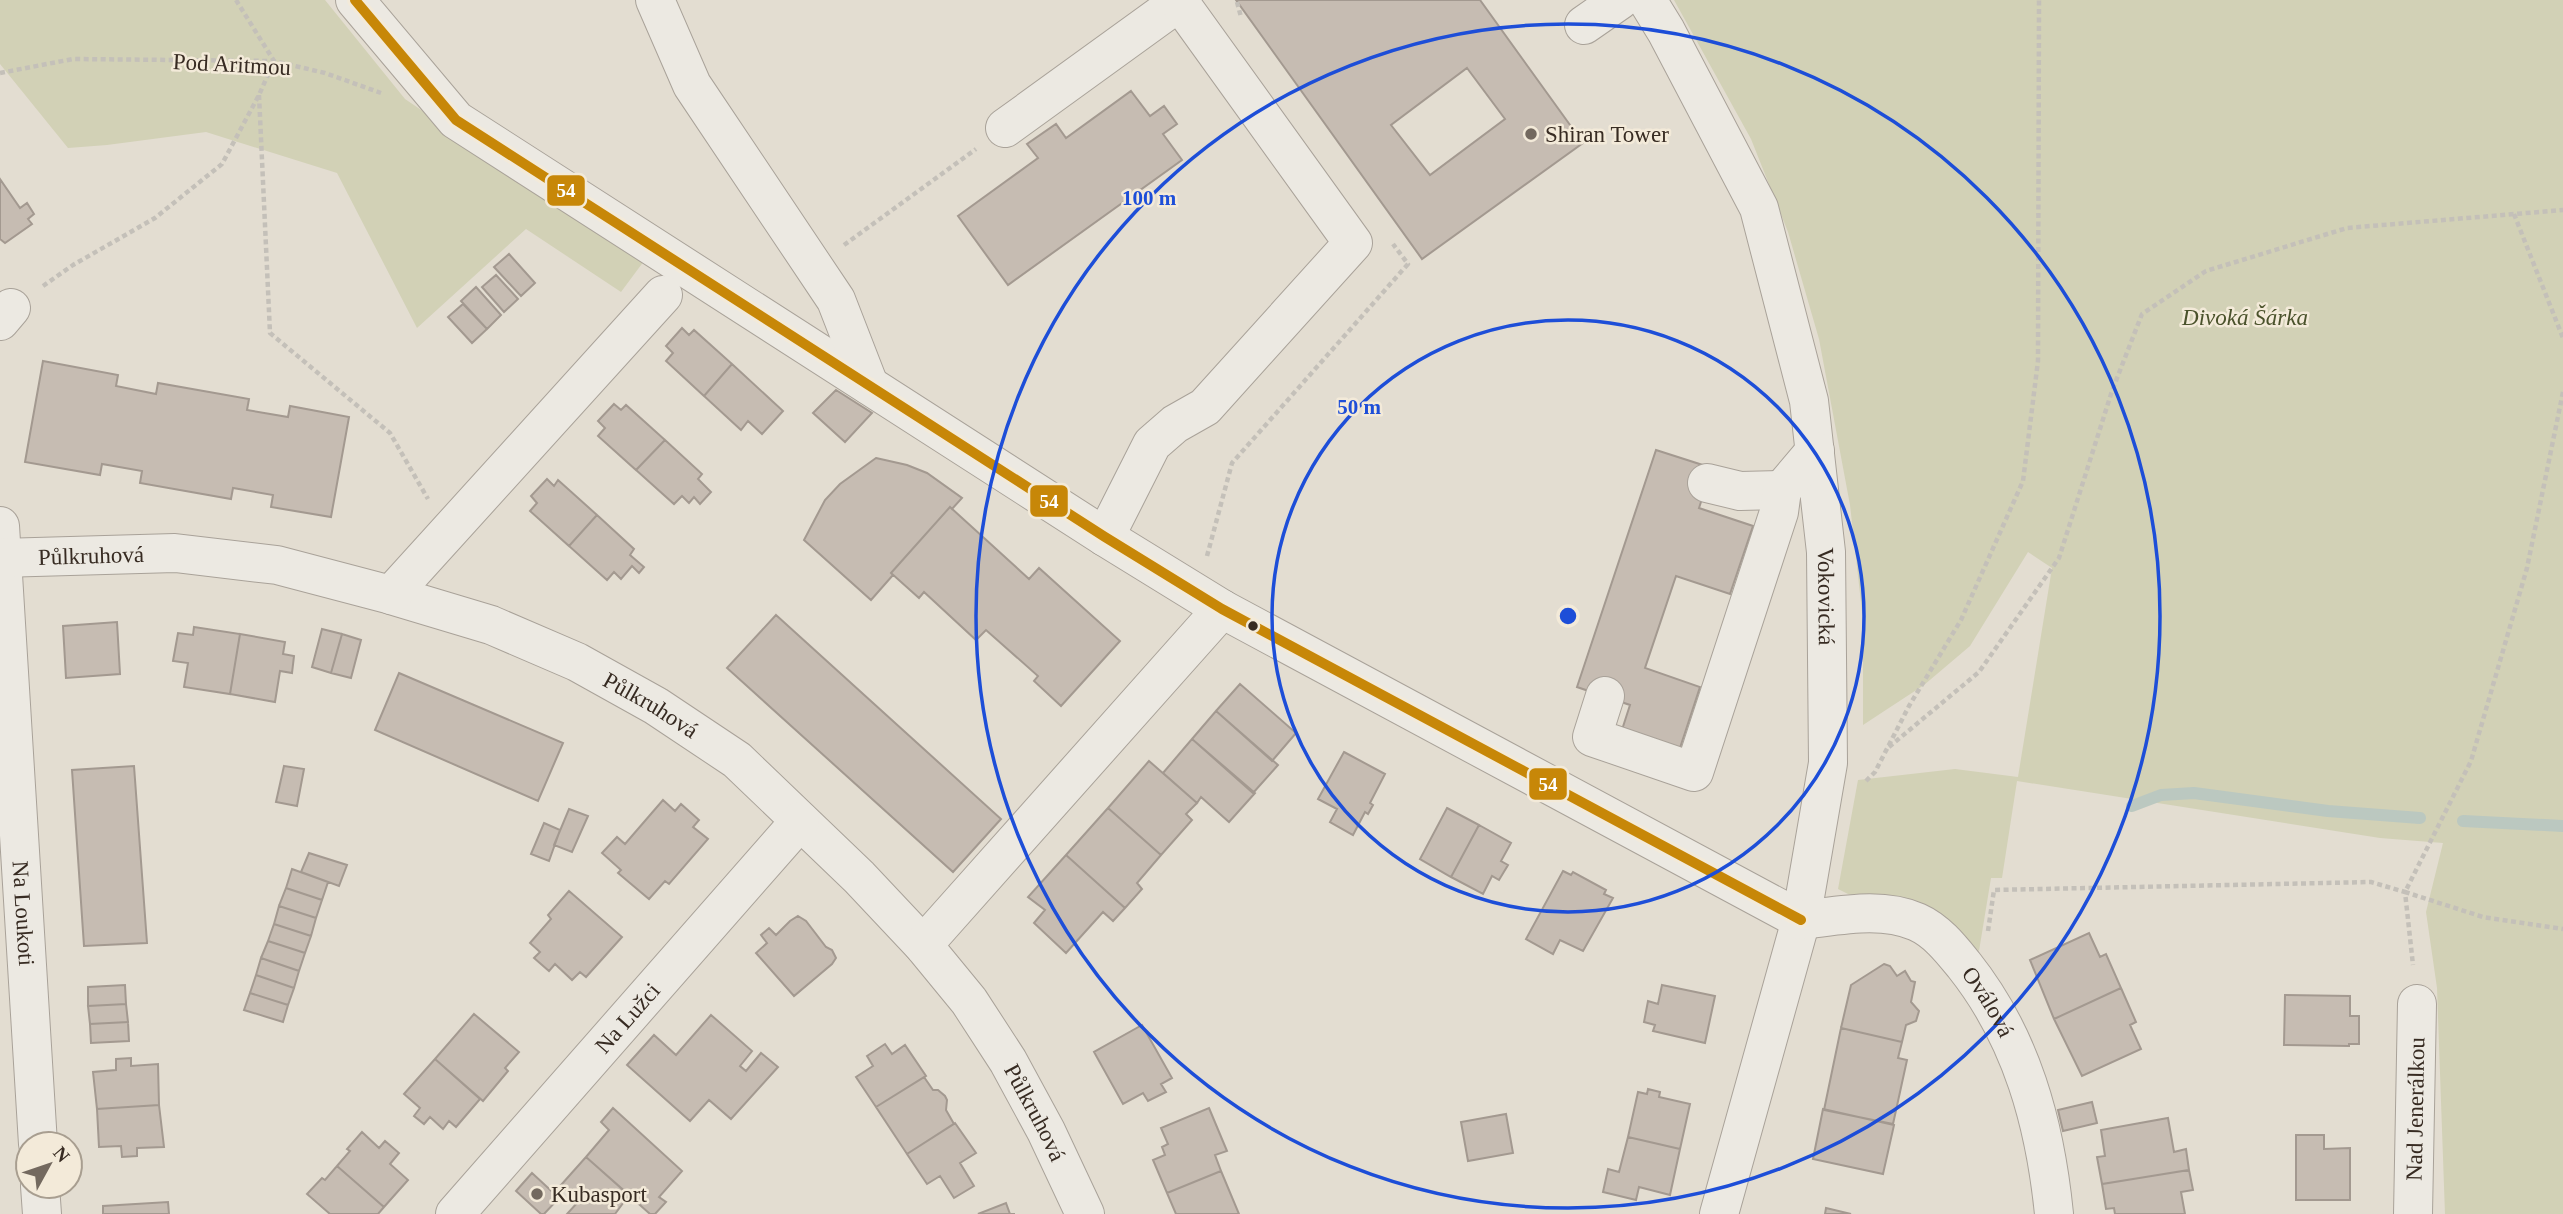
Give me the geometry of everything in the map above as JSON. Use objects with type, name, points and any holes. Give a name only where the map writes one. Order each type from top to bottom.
[{"type":"street","points":[[355,0],[456,120],[1105,537],[1222,609],[1801,920]]},
{"type":"street","points":[[655,0],[692,85],[836,299],[869,385]]},
{"type":"street","points":[[1584,25],[1620,0]]},
{"type":"street","name":"Vokovická","points":[[1647,0],[1759,208],[1809,401],[1826,552],[1828,763],[1801,920],[1719,1214]]},
{"type":"street","points":[[1005,128],[1178,1],[1353,243],[1205,407],[1175,424],[1152,444],[1105,537]]},
{"type":"street","points":[[391,595],[663,295]]},
{"type":"street","points":[[1605,696],[1591,737],[1694,772],[1779,512],[1782,490],[1815,451]]},
{"type":"street","points":[[1726,498],[1782,490]]},
{"type":"street","name":"Půlkruhová","points":[[1,547],[175,552],[277,565],[491,625],[577,662],[656,706],[737,760],[859,877],[923,945],[969,1001],[1008,1061],[1046,1131],[1085,1214]]},
{"type":"street","name":"Na Loukoti","points":[[1,547],[37,1130]]},
{"type":"street","points":[[923,945],[1222,609]]},
{"type":"street","name":"Na Lužci","points":[[455,1214],[800,821]]},
{"type":"street","name":"Oválová","points":[[1801,920],[1857,914],[1899,916],[1918,923],[1937,935],[1954,952],[1980,986],[2017,1051],[2039,1118],[2050,1173],[2054,1214]]},
{"type":"street","name":"Nad Jenerálkou","points":[[2413,1214],[2417,1004]]},
{"type":"path","points":[[5,314],[72,265],[155,218],[222,164],[274,61],[236,0]]},
{"type":"path","points":[[1866,782],[1875,772],[1909,706],[1961,620],[2023,481],[2038,361],[2039,0]]},
{"type":"path","name":"Pod Aritmou","points":[[0,73],[73,59],[274,61],[325,73],[391,97]]},
{"type":"path","points":[[259,95],[270,333],[390,432],[447,533]]},
{"type":"path","points":[[814,266],[1005,128]]},
{"type":"path","points":[[1889,747],[1979,672],[2059,558],[2112,391],[2142,314],[2206,271],[2347,228],[2563,210]]},
{"type":"path","points":[[2514,214],[2563,338]]},
{"type":"path","points":[[2417,1004],[2405,891],[2471,761],[2527,568],[2563,392]]},
{"type":"path","points":[[1204,565],[1229,476]]},
{"type":"path","points":[[1994,890],[2371,883],[2405,891],[2483,917],[2563,929]]},
{"type":"green space","points":[[0,0],[325,0],[405,99],[644,261],[621,292],[526,229],[417,328],[337,173],[206,132],[68,148],[0,64]]},
{"type":"green space","name":"Divoká Šárka","points":[[1674,0],[2563,0],[2563,1214],[2445,1214],[2437,988],[2426,912],[2443,843],[2380,838],[2017,781],[2002,878],[1991,878],[1979,951],[1936,915],[1848,894],[1838,889],[1858,780],[1955,769],[2018,777],[2052,568],[2028,552],[1970,646],[1924,685],[1863,725],[1863,620],[1850,505],[1819,339],[1788,232],[1751,139]]},
{"type":"building","name":"Shiran Tower","points":[[1236,0],[1480,0],[1583,143],[1422,259]],"holes":[[[1467,68],[1505,119],[1430,175],[1391,125]]]},
{"type":"building","points":[[1131,91],[1150,116],[1164,106],[1177,124],[1163,134],[1182,160],[1008,285],[958,216],[1038,158],[1027,144],[1056,124],[1066,138]]},
{"type":"building","points":[[0,179],[20,208],[27,203],[34,214],[28,219],[32,224],[5,243],[0,239]]},
{"type":"building","points":[[509,254],[535,283],[521,296],[494,267]]},
{"type":"building","points":[[496,275],[518,299],[504,312],[482,287]]},
{"type":"building","points":[[476,287],[501,315],[487,329],[461,301]]},
{"type":"building","points":[[463,304],[487,329],[472,343],[448,317]]},
{"type":"building","points":[[682,328],[689,335],[694,330],[732,364],[704,396],[666,361],[673,353],[666,346]]},
{"type":"building","points":[[43,361],[118,375],[116,386],[156,394],[158,383],[249,399],[247,410],[288,417],[290,406],[349,417],[331,517],[271,507],[273,495],[233,488],[231,499],[140,483],[142,471],[102,464],[100,475],[25,462]]},
{"type":"building","points":[[732,364],[783,411],[762,434],[748,421],[741,430],[704,396]]},
{"type":"building","points":[[836,390],[872,413],[845,442],[813,413]]},
{"type":"building","points":[[614,404],[621,410],[626,405],[665,440],[636,470],[598,436],[605,428],[598,421]]},
{"type":"building","points":[[665,440],[702,474],[698,479],[711,492],[700,504],[694,497],[689,503],[682,496],[674,504],[636,470]]},
{"type":"building","points":[[1656,450],[1712,468],[1699,508],[1753,526],[1730,594],[1676,576],[1645,668],[1700,687],[1678,754],[1621,733],[1630,705],[1577,687]]},
{"type":"building","points":[[876,458],[927,473],[962,498],[952,509],[950,507],[891,573],[893,575],[871,600],[804,540],[825,500],[840,484]]},
{"type":"building","points":[[547,479],[554,486],[558,480],[597,515],[569,546],[530,511],[537,503],[531,496]]},
{"type":"building","points":[[950,507],[1029,579],[1039,568],[1120,641],[1061,706],[1034,681],[1038,676],[986,630],[976,640],[924,592],[919,598],[891,573]]},
{"type":"building","points":[[597,515],[634,549],[630,555],[644,567],[639,573],[632,566],[621,579],[614,572],[607,580],[569,546]]},
{"type":"building","points":[[776,615],[1001,819],[953,872],[727,668]]},
{"type":"building","points":[[117,622],[120,674],[66,678],[63,626]]},
{"type":"building","points":[[194,627],[240,634],[230,694],[184,687],[188,663],[173,661],[178,633],[193,635]]},
{"type":"building","points":[[322,629],[342,634],[331,673],[312,667]]},
{"type":"building","points":[[240,634],[285,642],[283,654],[294,656],[292,673],[280,671],[275,702],[230,694]]},
{"type":"building","points":[[342,634],[361,640],[351,678],[331,673]]},
{"type":"building","points":[[399,673],[563,743],[538,801],[375,730]]},
{"type":"building","points":[[1240,684],[1296,733],[1272,761],[1216,711]]},
{"type":"building","points":[[1216,711],[1278,765],[1253,793],[1192,739]]},
{"type":"building","points":[[1192,739],[1255,793],[1229,822],[1201,797],[1197,803],[1163,773]]},
{"type":"building","points":[[1344,752],[1385,774],[1370,803],[1373,805],[1368,814],[1365,812],[1353,835],[1330,822],[1337,809],[1318,799]]},
{"type":"building","points":[[1149,761],[1197,803],[1186,814],[1192,820],[1161,855],[1108,808]]},
{"type":"building","points":[[134,766],[147,943],[84,946],[72,770]]},
{"type":"building","points":[[284,766],[304,769],[297,806],[276,802]]},
{"type":"building","points":[[663,800],[675,811],[681,804],[699,820],[693,827],[708,839],[669,884],[665,881],[649,899],[618,873],[621,870],[602,853],[617,837],[625,844]]},
{"type":"building","points":[[1108,808],[1161,855],[1137,883],[1142,889],[1125,908],[1066,855]]},
{"type":"building","points":[[1447,808],[1479,825],[1451,877],[1420,859]]},
{"type":"building","points":[[569,809],[588,816],[572,852],[554,845]]},
{"type":"building","points":[[544,823],[560,830],[549,861],[531,854]]},
{"type":"building","points":[[1479,825],[1511,843],[1501,861],[1508,865],[1499,880],[1492,876],[1483,894],[1451,877]]},
{"type":"building","points":[[309,853],[347,865],[339,886],[301,872]]},
{"type":"building","points":[[1066,855],[1125,908],[1113,921],[1103,912],[1066,953],[1034,923],[1045,910],[1028,897]]},
{"type":"building","points":[[292,869],[328,882],[322,900],[286,888]]},
{"type":"building","points":[[1563,871],[1571,875],[1573,872],[1606,890],[1604,894],[1613,898],[1583,951],[1560,940],[1553,954],[1526,939]]},
{"type":"building","points":[[286,888],[322,900],[316,918],[279,906]]},
{"type":"building","points":[[569,891],[622,937],[586,977],[580,972],[572,980],[555,964],[549,971],[534,958],[540,952],[530,943],[551,919],[548,915]]},
{"type":"building","points":[[279,906],[316,918],[311,936],[274,924]]},
{"type":"building","points":[[798,916],[806,921],[836,958],[794,996],[756,953],[767,943],[761,935],[769,928],[776,935]]},
{"type":"building","points":[[274,924],[311,936],[305,953],[268,941]]},
{"type":"building","points":[[2089,933],[2100,957],[2106,954],[2121,988],[2054,1019],[2030,960]]},
{"type":"building","points":[[268,941],[305,953],[299,971],[261,958]]},
{"type":"building","points":[[261,958],[299,971],[294,988],[256,975]]},
{"type":"building","points":[[1884,964],[1890,966],[1897,976],[1905,971],[1911,981],[1915,982],[1911,1002],[1919,1011],[1916,1021],[1906,1025],[1902,1042],[1841,1028],[1851,985]]},
{"type":"building","points":[[256,975],[294,988],[288,1005],[250,993]]},
{"type":"building","points":[[125,985],[126,1004],[88,1006],[88,987]]},
{"type":"building","points":[[1662,985],[1715,996],[1705,1043],[1653,1031],[1655,1025],[1644,1022],[1648,1001],[1658,1004]]},
{"type":"building","points":[[2121,988],[2136,1022],[2130,1025],[2141,1049],[2082,1076],[2054,1019]]},
{"type":"building","points":[[250,993],[288,1005],[283,1022],[244,1010]]},
{"type":"building","points":[[2285,995],[2350,996],[2350,1016],[2359,1016],[2359,1044],[2284,1045]]},
{"type":"building","points":[[126,1004],[128,1022],[90,1024],[88,1006]]},
{"type":"building","points":[[474,1014],[519,1052],[505,1068],[508,1071],[483,1101],[435,1059]]},
{"type":"building","points":[[711,1015],[752,1051],[740,1066],[746,1071],[761,1053],[778,1067],[731,1119],[709,1100],[690,1121],[627,1065],[654,1035],[676,1055]]},
{"type":"building","points":[[128,1022],[129,1041],[91,1043],[90,1024]]},
{"type":"building","points":[[1142,1025],[1172,1078],[1161,1084],[1166,1092],[1148,1101],[1143,1093],[1123,1104],[1094,1052]]},
{"type":"building","points":[[1841,1028],[1902,1042],[1898,1058],[1907,1060],[1893,1124],[1824,1110]]},
{"type":"building","points":[[885,1044],[892,1054],[905,1045],[926,1076],[876,1107],[856,1077],[873,1066],[867,1056]]},
{"type":"building","points":[[131,1058],[131,1066],[158,1064],[159,1105],[97,1109],[93,1072],[116,1070],[116,1059]]},
{"type":"building","points":[[435,1059],[480,1099],[456,1127],[449,1121],[443,1129],[430,1117],[424,1124],[414,1116],[420,1108],[404,1094]]},
{"type":"building","points":[[924,1077],[933,1090],[938,1090],[945,1096],[946,1110],[954,1124],[907,1154],[876,1107]]},
{"type":"building","points":[[1648,1089],[1660,1092],[1659,1097],[1690,1104],[1680,1149],[1628,1137],[1638,1092],[1647,1094]]},
{"type":"building","points":[[2092,1102],[2097,1123],[2063,1131],[2058,1110]]},
{"type":"building","points":[[159,1105],[164,1147],[137,1148],[137,1156],[122,1157],[121,1146],[99,1147],[97,1109]]},
{"type":"building","points":[[613,1108],[682,1171],[659,1197],[666,1202],[655,1214],[650,1214],[586,1157],[609,1130],[601,1122]]},
{"type":"building","points":[[1209,1108],[1227,1151],[1215,1155],[1221,1171],[1167,1193],[1153,1160],[1165,1155],[1162,1147],[1168,1144],[1161,1128]]},
{"type":"building","points":[[1823,1109],[1894,1125],[1883,1174],[1813,1159]]},
{"type":"building","points":[[1506,1114],[1513,1153],[1468,1161],[1461,1122]]},
{"type":"building","points":[[2168,1118],[2174,1152],[2186,1149],[2189,1170],[2102,1184],[2097,1157],[2105,1156],[2101,1130]]},
{"type":"building","points":[[955,1123],[976,1153],[960,1163],[974,1186],[954,1198],[940,1176],[927,1184],[907,1154]]},
{"type":"building","points":[[362,1132],[379,1148],[385,1141],[399,1153],[390,1164],[408,1180],[384,1207],[337,1166]]},
{"type":"building","points":[[2296,1135],[2324,1135],[2324,1149],[2350,1148],[2350,1200],[2296,1200]]},
{"type":"building","points":[[1628,1137],[1680,1149],[1670,1195],[1639,1187],[1636,1200],[1603,1192],[1608,1169],[1619,1172]]},
{"type":"building","points":[[586,1157],[629,1195],[615,1214],[567,1214],[578,1202],[561,1185]]},
{"type":"building","points":[[337,1166],[384,1207],[378,1214],[330,1214],[307,1194]]},
{"type":"building","points":[[2189,1170],[2193,1190],[2181,1192],[2185,1214],[2115,1214],[2114,1208],[2106,1209],[2102,1184]]},
{"type":"building","points":[[1221,1171],[1239,1214],[1176,1214],[1167,1193]]},
{"type":"building","name":"Kubasport","points":[[532,1173],[559,1198],[544,1214],[516,1191]]},
{"type":"building","points":[[168,1202],[169,1214],[103,1214],[103,1206]]},
{"type":"building","points":[[1006,1203],[1010,1214],[978,1214]]},
{"type":"building","points":[[1826,1208],[1851,1214],[1825,1214]]},
{"type":"waterway","points":[[2132,806],[2161,795],[2194,793],[2328,811],[2420,818]]},
{"type":"waterway","points":[[2463,821],[2563,826]]},
{"type":"transit line","name":"54","points":[[355,0],[456,120],[1105,537],[1222,609],[1801,920]]},
{"type":"place","name":"Shiran Tower","points":[[1531,134]]},
{"type":"place","name":"Kubasport","points":[[537,1194]]}]
